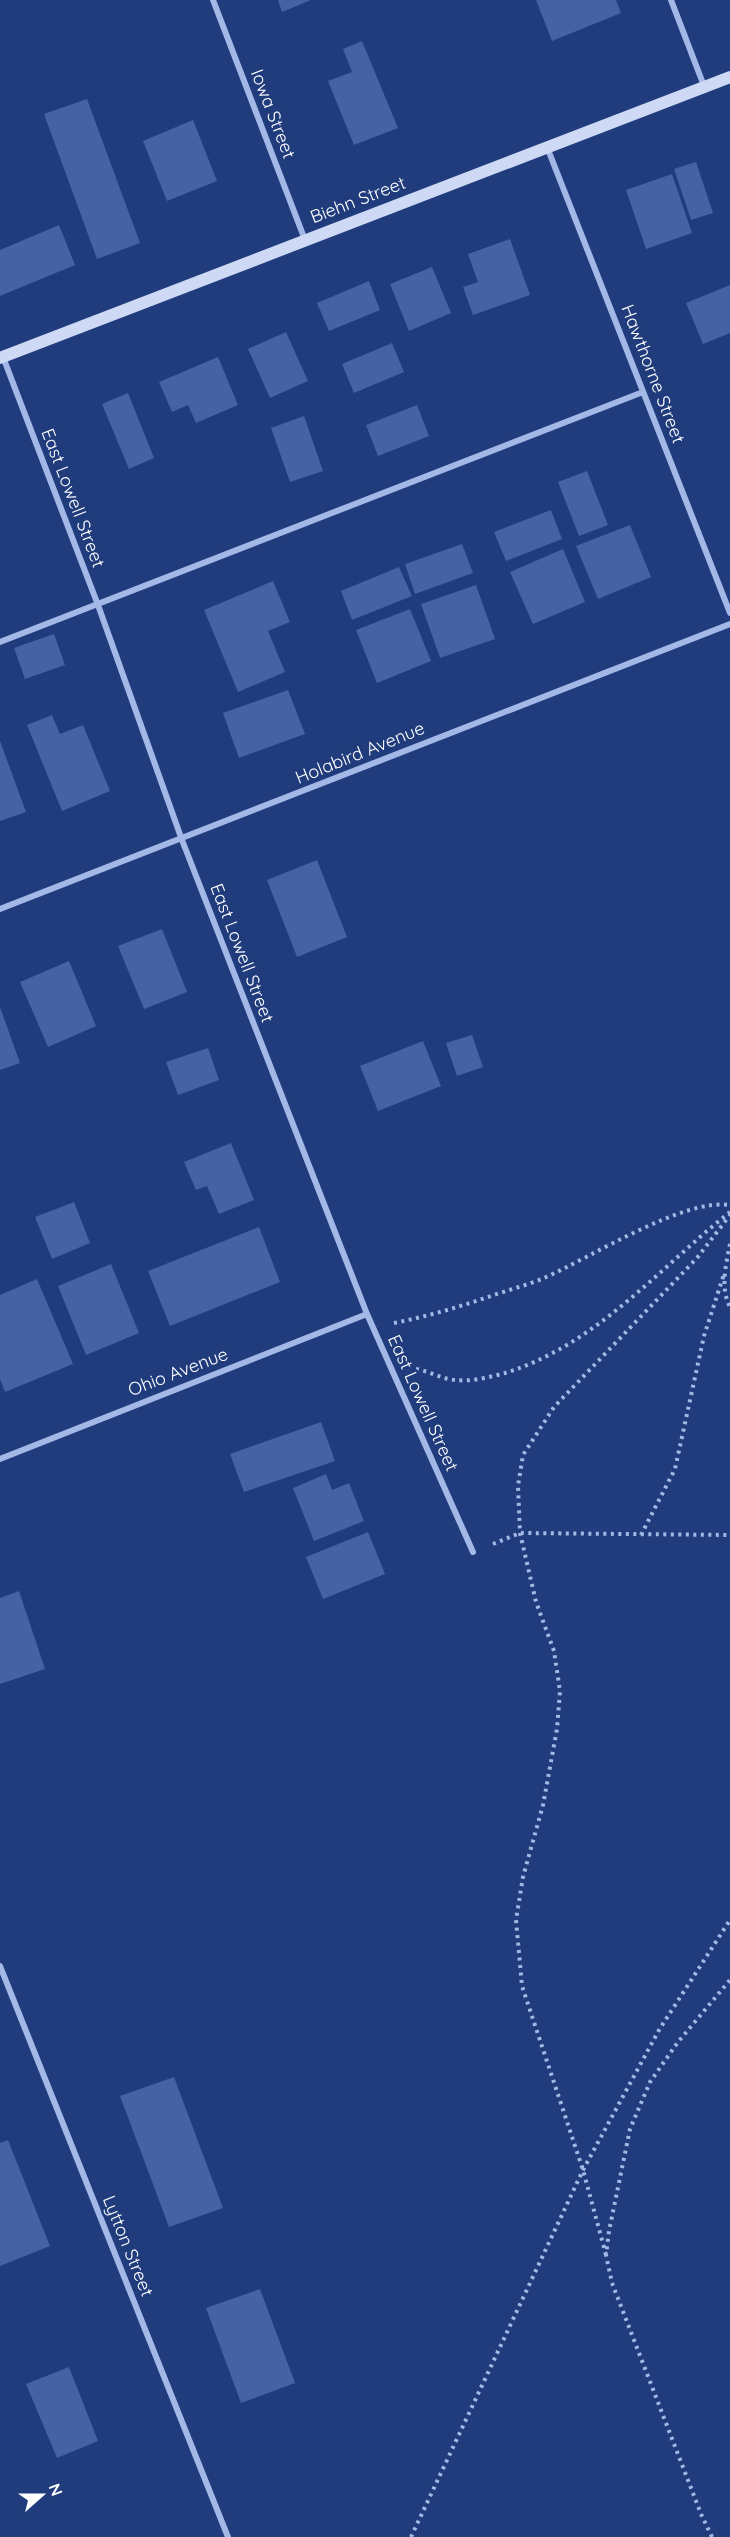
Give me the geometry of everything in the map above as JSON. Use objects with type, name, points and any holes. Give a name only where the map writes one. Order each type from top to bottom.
[{"type":"street","name":"Iowa Street","points":[[213,0],[305,240]]},
{"type":"street","points":[[671,0],[704,87]]},
{"type":"street","name":"Biehn Street","points":[[2,358],[730,77]]},
{"type":"street","name":"Hawthorne Street","points":[[546,147],[730,614]]},
{"type":"street","name":"East Lowell Street","points":[[2,358],[98,605],[182,840],[367,1314],[473,1552]]},
{"type":"street","points":[[0,642],[643,392]]},
{"type":"street","name":"Holabird Avenue","points":[[0,909],[182,840],[730,624]]},
{"type":"street","name":"Ohio Avenue","points":[[0,1458],[367,1314]]},
{"type":"street","name":"Lytton Street","points":[[0,1966],[228,2537]]},
{"type":"path","points":[[373,1328],[468,1304],[542,1279],[658,1222],[690,1209],[719,1203],[730,1205]]},
{"type":"path","points":[[389,1364],[426,1371],[455,1381],[489,1377],[532,1365],[601,1323],[689,1244],[730,1214]]},
{"type":"path","points":[[712,2537],[701,2514],[612,2283],[583,2170],[522,1986],[516,1920],[523,1877],[545,1794],[557,1729],[560,1691],[554,1652],[536,1602],[520,1533],[518,1486],[523,1455],[561,1399],[697,1258],[730,1214]]},
{"type":"path","points":[[641,1535],[675,1469],[704,1336],[724,1274],[730,1244]]},
{"type":"path","points":[[724,1274],[726,1300],[730,1307]]},
{"type":"path","points":[[473,1552],[520,1533],[730,1534]]},
{"type":"path","points":[[411,2537],[583,2170],[658,2030],[730,1920]]},
{"type":"path","points":[[606,2255],[630,2129],[650,2082],[678,2042],[730,1980]]},
{"type":"building","points":[[278,0],[311,0],[282,12]]},
{"type":"building","points":[[536,0],[616,0],[621,13],[552,41]]},
{"type":"building","points":[[362,41],[398,128],[354,145],[328,81],[352,72],[343,49]]},
{"type":"building","points":[[87,99],[140,243],[97,259],[44,114]]},
{"type":"building","points":[[193,120],[217,181],[167,201],[143,141]]},
{"type":"building","points":[[696,162],[713,213],[691,220],[674,169]]},
{"type":"building","points":[[672,174],[692,233],[646,249],[626,190]]},
{"type":"building","points":[[59,225],[75,265],[0,296],[0,250]]},
{"type":"building","points":[[510,239],[530,295],[473,315],[463,287],[478,282],[468,254]]},
{"type":"building","points":[[432,267],[451,313],[409,331],[390,284]]},
{"type":"building","points":[[369,281],[380,310],[329,331],[317,303]]},
{"type":"building","points":[[730,285],[730,333],[703,344],[686,303]]},
{"type":"building","points":[[286,332],[308,381],[270,398],[248,349]]},
{"type":"building","points":[[392,343],[404,372],[354,393],[342,364]]},
{"type":"building","points":[[218,357],[238,405],[196,423],[188,405],[172,412],[159,382]]},
{"type":"building","points":[[128,393],[154,458],[129,469],[102,404]]},
{"type":"building","points":[[417,405],[429,436],[378,456],[366,425]]},
{"type":"building","points":[[304,416],[323,471],[290,482],[271,428]]},
{"type":"building","points":[[587,471],[608,525],[579,536],[558,482]]},
{"type":"building","points":[[551,510],[562,539],[506,561],[494,532]]},
{"type":"building","points":[[630,525],[651,577],[598,599],[576,546]]},
{"type":"building","points":[[462,544],[473,573],[415,594],[405,564]]},
{"type":"building","points":[[563,549],[585,602],[533,624],[510,572]]},
{"type":"building","points":[[399,567],[412,596],[352,620],[341,591]]},
{"type":"building","points":[[273,581],[290,622],[268,631],[285,672],[238,692],[204,610]]},
{"type":"building","points":[[476,585],[495,639],[440,658],[421,604]]},
{"type":"building","points":[[410,609],[431,661],[377,683],[356,630]]},
{"type":"building","points":[[54,634],[65,665],[25,679],[14,648]]},
{"type":"building","points":[[288,690],[305,734],[239,758],[223,713]]},
{"type":"building","points":[[52,715],[60,734],[83,725],[110,791],[62,811],[27,725]]},
{"type":"building","points":[[0,741],[26,812],[0,821]]},
{"type":"building","points":[[317,860],[347,937],[297,957],[267,880]]},
{"type":"building","points":[[162,929],[187,992],[144,1009],[118,946]]},
{"type":"building","points":[[69,961],[96,1026],[48,1047],[20,982]]},
{"type":"building","points":[[0,1007],[20,1063],[0,1070]]},
{"type":"building","points":[[472,1035],[483,1067],[457,1076],[446,1043]]},
{"type":"building","points":[[423,1041],[441,1086],[378,1111],[360,1066]]},
{"type":"building","points":[[208,1048],[219,1080],[178,1095],[166,1062]]},
{"type":"building","points":[[231,1143],[254,1200],[219,1214],[207,1186],[196,1190],[184,1162]]},
{"type":"building","points":[[74,1202],[90,1243],[52,1259],[35,1217]]},
{"type":"building","points":[[259,1227],[280,1282],[170,1326],[148,1271]]},
{"type":"building","points":[[111,1264],[139,1333],[86,1355],[58,1286]]},
{"type":"building","points":[[37,1279],[73,1364],[5,1392],[0,1379],[0,1295]]},
{"type":"building","points":[[321,1422],[335,1461],[244,1492],[230,1454]]},
{"type":"building","points":[[326,1474],[332,1490],[349,1483],[364,1521],[314,1541],[293,1488]]},
{"type":"building","points":[[368,1532],[385,1574],[323,1599],[306,1557]]},
{"type":"building","points":[[19,1591],[45,1669],[0,1684],[0,1598]]},
{"type":"building","points":[[174,2077],[223,2208],[169,2227],[120,2096]]},
{"type":"building","points":[[8,2140],[50,2246],[0,2266],[0,2143]]},
{"type":"building","points":[[260,2289],[295,2383],[241,2403],[206,2308]]},
{"type":"building","points":[[69,2367],[98,2441],[57,2458],[26,2384]]}]
